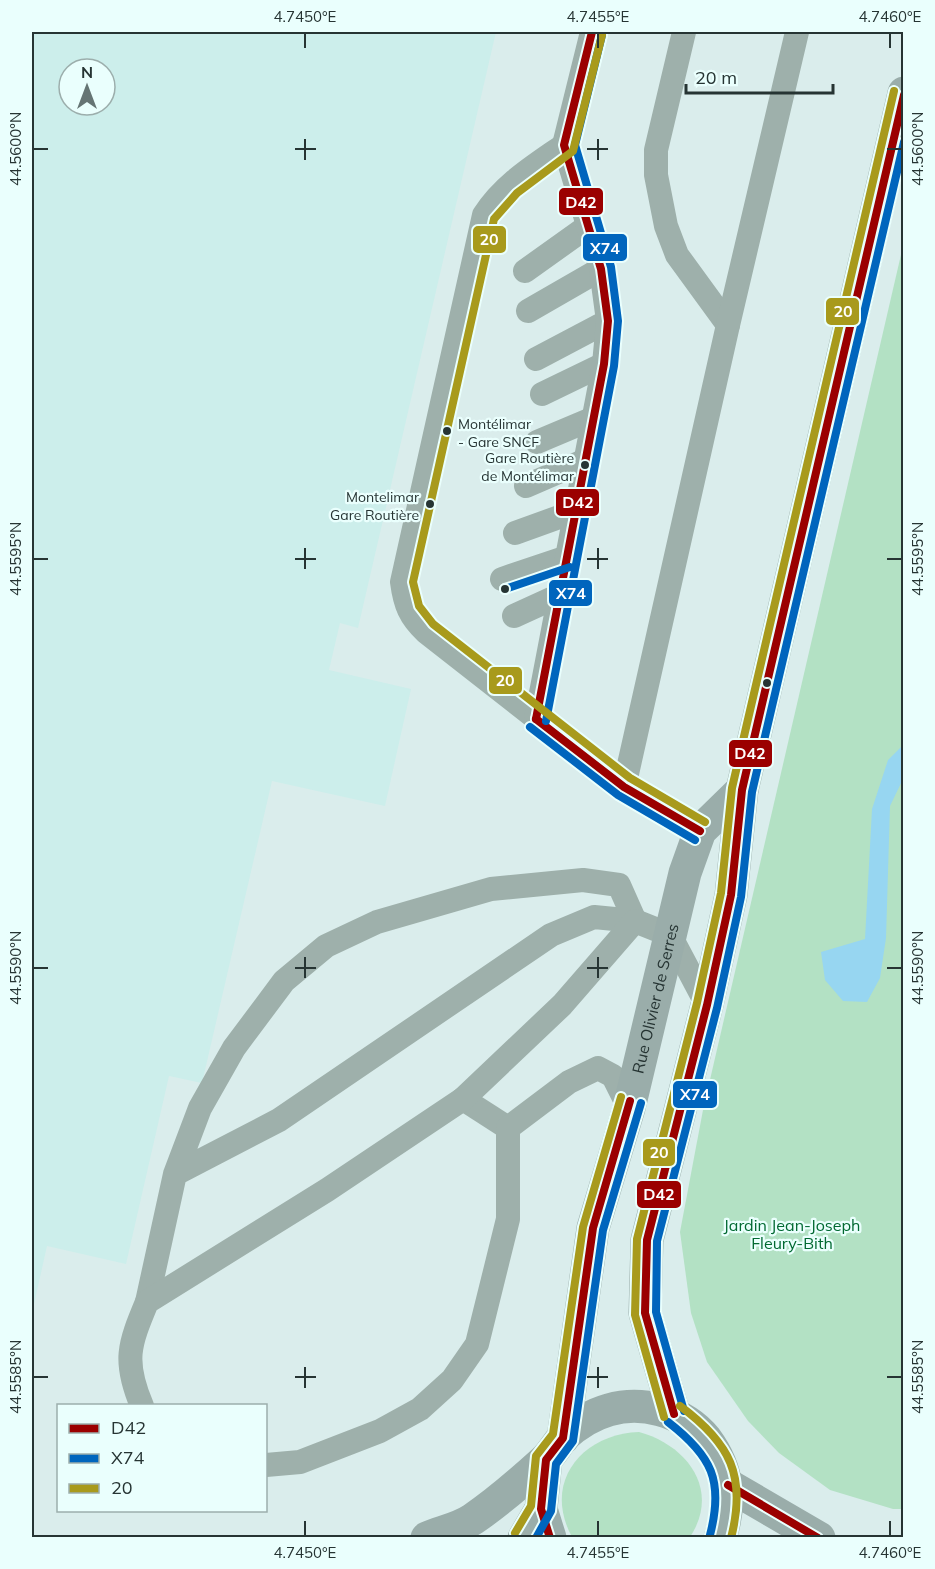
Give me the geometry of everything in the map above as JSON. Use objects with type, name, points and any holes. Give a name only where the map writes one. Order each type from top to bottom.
[{"type":"street","points":[[675,1414],[645,1312],[647,1240],[707,1005],[731,895],[742,789],[903,93]]},
{"type":"street","name":"Rue Olivier de Serres","points":[[546,1523],[554,1449],[593,1228],[629,1108],[685,873],[700,831],[742,789]]},
{"type":"street","points":[[427,1538],[467,1529],[585,1420],[608,1409],[642,1405],[675,1414],[700,1431],[718,1456],[728,1485],[728,1514],[720,1538]]},
{"type":"street","points":[[728,1485],[819,1538]]},
{"type":"street","points":[[524,1538],[546,1523]]},
{"type":"lane","points":[[536,719],[604,364],[608,321],[601,269],[564,144],[592,32]]},
{"type":"lane","points":[[684,32],[656,150],[656,175],[666,226],[677,255],[728,325]]},
{"type":"lane","points":[[624,787],[728,325],[797,32]]},
{"type":"lane","points":[[564,144],[509,184],[497,195],[484,215],[402,582],[405,604],[412,619],[624,787],[700,831]]},
{"type":"lane","points":[[525,271],[588,226]]},
{"type":"lane","points":[[528,312],[601,269]]},
{"type":"lane","points":[[536,359],[608,321]]},
{"type":"lane","points":[[542,394],[604,364]]},
{"type":"lane","points":[[537,442],[594,418]]},
{"type":"lane","points":[[526,486],[586,460]]},
{"type":"lane","points":[[515,533],[576,511]]},
{"type":"lane","points":[[502,579],[567,557]]},
{"type":"lane","points":[[514,616],[560,595]]},
{"type":"lane","points":[[141,1404],[129,1359],[134,1333],[147,1302],[175,1174],[200,1108],[234,1048],[284,981],[326,946],[377,922],[491,889],[572,880],[620,885],[635,921]]},
{"type":"lane","points":[[175,1174],[279,1120],[551,935],[594,917],[635,921],[670,935],[707,1005]]},
{"type":"lane","points":[[147,1302],[327,1190],[463,1099],[562,1005],[635,921]]},
{"type":"lane","points":[[508,1128],[568,1082],[598,1068],[613,1076],[629,1108]]},
{"type":"lane","points":[[463,1099],[508,1128]]},
{"type":"lane","points":[[267,1465],[300,1462],[380,1431],[420,1409],[452,1380],[477,1344],[508,1219],[508,1128]]},
{"type":"shaded area","points":[[32,32],[496,32],[358,628],[340,623],[329,670],[411,689],[385,806],[272,781],[202,1083],[169,1076],[126,1264],[47,1246],[32,1313]]},
{"type":"green space","name":"Jardin Jean-Joseph Fleury-Bith","points":[[903,246],[903,1509],[893,1509],[830,1490],[779,1453],[748,1421],[707,1362],[691,1313],[680,1232],[703,1110]]},
{"type":"green space","points":[[639,1432],[672,1447],[694,1472],[700,1487],[702,1503],[699,1520],[690,1537],[572,1537],[564,1517],[562,1498],[565,1480],[573,1465],[585,1452],[600,1442],[619,1435]]},
{"type":"water","points":[[903,745],[903,779],[890,806],[886,938],[880,978],[867,1002],[843,1001],[825,980],[821,952],[865,939],[872,809],[888,760]]},
{"type":"transit line","name":"D42","points":[[536,719],[604,364],[608,321],[601,269],[564,145],[592,32]]},
{"type":"transit line","name":"X74","points":[[546,721],[614,366],[618,321],[611,267],[575,145],[602,35]]},
{"type":"transit line","name":"20","points":[[602,35],[573,151],[517,193],[494,219],[413,582],[419,606],[433,624],[630,778],[705,822]]},
{"type":"transit line","name":"20","points":[[664,1417],[635,1315],[637,1239],[697,1003],[721,893],[732,788],[894,91]]},
{"type":"transit line","name":"D42","points":[[674,1414],[645,1313],[647,1240],[707,1005],[731,895],[742,790],[904,95]]},
{"type":"transit line","name":"X74","points":[[684,1411],[656,1312],[657,1241],[717,1008],[741,897],[752,792],[904,142]]},
{"type":"transit line","name":"X74","points":[[505,589],[570,567]]},
{"type":"transit line","name":"D42","points":[[536,719],[624,787],[700,831]]},
{"type":"transit line","name":"X74","points":[[530,727],[618,795],[695,840]]},
{"type":"transit line","name":"20","points":[[515,1533],[531,1506],[536,1456],[553,1434],[583,1227],[621,1097]]},
{"type":"transit line","name":"D42","points":[[550,1538],[541,1509],[546,1460],[563,1438],[593,1228],[630,1101]]},
{"type":"transit line","name":"X74","points":[[536,1538],[551,1511],[556,1464],[573,1441],[603,1230],[641,1103]]},
{"type":"transit line","name":"20","points":[[680,1406],[711,1434],[730,1463],[737,1496],[731,1538]]},
{"type":"transit line","name":"X74","points":[[668,1422],[695,1446],[711,1471],[716,1499],[710,1535]]},
{"type":"transit line","name":"D42","points":[[728,1485],[818,1538]]},
{"type":"place","name":"Montélimar - Gare SNCF","points":[[447,431]]},
{"type":"place","name":"Gare Routière de Montélimar","points":[[585,465]]},
{"type":"place","name":"Montelimar Gare Routière","points":[[430,504]]}]
